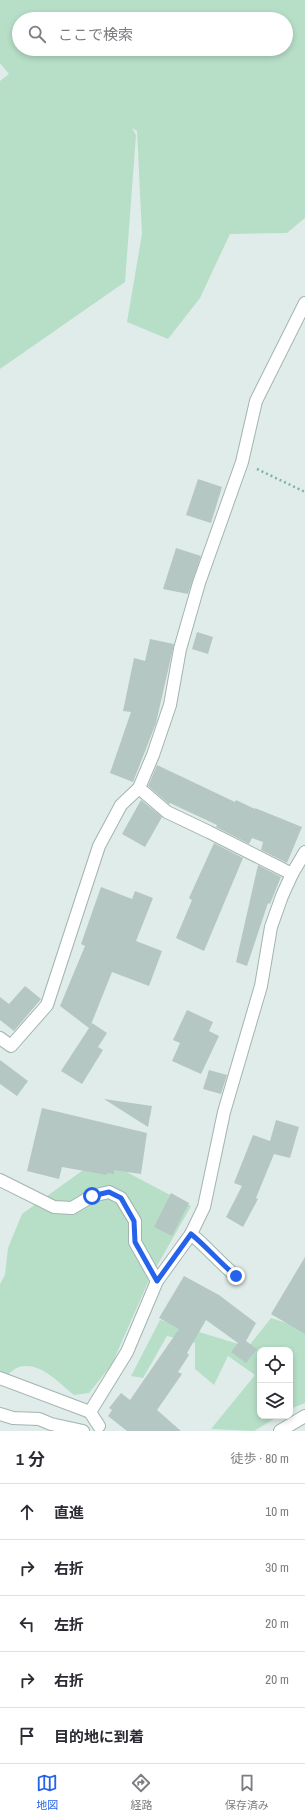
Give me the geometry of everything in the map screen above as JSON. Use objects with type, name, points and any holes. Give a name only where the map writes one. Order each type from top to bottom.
[{"type":"street","points":[[0,1038],[11,1046],[47,1005],[99,846],[121,805],[139,788],[153,755],[170,705],[180,649],[199,583],[242,462],[256,401],[305,303]]},
{"type":"street","points":[[139,788],[167,812],[292,874]]},
{"type":"street","points":[[90,1412],[127,1352],[157,1281],[191,1234],[204,1207],[224,1112],[261,986],[271,927],[282,896],[292,874],[305,852]]},
{"type":"street","points":[[0,1180],[54,1207],[72,1208],[92,1196],[109,1192],[121,1198],[134,1221],[135,1242],[157,1281]]},
{"type":"street","points":[[191,1234],[206,1246],[220,1263],[236,1276]]},
{"type":"street","points":[[0,1378],[90,1412],[102,1428],[87,1431]]},
{"type":"street","points":[[0,1414],[13,1418],[39,1418],[51,1424],[83,1431]]},
{"type":"street","points":[[280,1431],[305,1416]]},
{"type":"path","points":[[242,462],[305,492]]},
{"type":"green space","points":[[0,0],[305,0],[305,218],[287,233],[230,234],[200,298],[168,339],[127,322],[142,234],[137,131],[132,128],[136,135],[125,282],[0,369],[0,81],[9,74],[0,63]]},
{"type":"green space","points":[[100,1158],[191,1206],[149,1280],[112,1364],[89,1393],[74,1395],[49,1374],[34,1367],[19,1367],[6,1376],[0,1378],[0,1284],[5,1275],[8,1248],[22,1214]]},
{"type":"green space","points":[[271,1318],[305,1329],[305,1403],[293,1408],[293,1347],[257,1347],[257,1419],[274,1419],[254,1431],[211,1429],[255,1375],[228,1356],[214,1385],[195,1369],[195,1343],[167,1336],[143,1378],[131,1376],[160,1320],[248,1347]]},
{"type":"building","points":[[198,479],[222,487],[211,523],[186,515]]},
{"type":"building","points":[[176,548],[201,556],[188,594],[163,589]]},
{"type":"building","points":[[197,632],[213,637],[208,654],[192,649]]},
{"type":"building","points":[[150,639],[174,644],[156,723],[133,782],[110,773],[131,712],[123,711],[134,658],[145,661]]},
{"type":"building","points":[[157,765],[235,802],[236,800],[302,827],[287,863],[261,850],[263,842],[252,838],[249,844],[216,827],[217,825],[170,803],[169,804],[148,786]]},
{"type":"building","points":[[141,800],[162,817],[145,847],[122,834]]},
{"type":"building","points":[[214,843],[243,858],[204,951],[176,938],[192,900],[189,898]]},
{"type":"building","points":[[258,865],[281,877],[270,904],[268,903],[247,966],[236,962]]},
{"type":"building","points":[[101,887],[132,899],[135,891],[153,898],[136,941],[162,951],[149,986],[112,972],[90,1027],[92,1023],[107,1033],[98,1047],[103,1050],[82,1084],[61,1071],[89,1028],[60,1006],[85,946],[81,944]]},
{"type":"building","points":[[25,986],[41,999],[14,1031],[0,1020],[0,997],[9,1004]]},
{"type":"building","points":[[187,1010],[213,1022],[209,1031],[219,1036],[201,1074],[172,1061],[180,1043],[173,1040]]},
{"type":"building","points":[[0,1060],[28,1081],[17,1096],[0,1084]]},
{"type":"building","points":[[209,1070],[227,1075],[221,1094],[203,1089]]},
{"type":"building","points":[[104,1099],[152,1106],[148,1127]]},
{"type":"building","points":[[42,1108],[147,1133],[141,1174],[114,1170],[114,1174],[107,1173],[107,1175],[62,1167],[59,1179],[27,1171]]},
{"type":"building","points":[[276,1120],[299,1127],[290,1158],[274,1154],[256,1198],[258,1199],[243,1227],[226,1217],[242,1186],[234,1183],[253,1135],[270,1141]]},
{"type":"building","points":[[171,1193],[189,1203],[172,1236],[154,1227]]},
{"type":"building","points":[[305,1257],[305,1334],[271,1314]]},
{"type":"building","points":[[184,1276],[219,1295],[256,1323],[246,1341],[257,1349],[246,1363],[231,1352],[238,1343],[206,1320],[187,1353],[189,1355],[178,1372],[182,1374],[157,1410],[181,1431],[127,1431],[108,1416],[112,1410],[109,1408],[121,1393],[130,1400],[179,1329],[159,1318]]},
{"type":"route","points":[[92,1196],[109,1192],[121,1198],[134,1221],[135,1242],[157,1281],[191,1234],[206,1246],[220,1263],[236,1276]]}]
